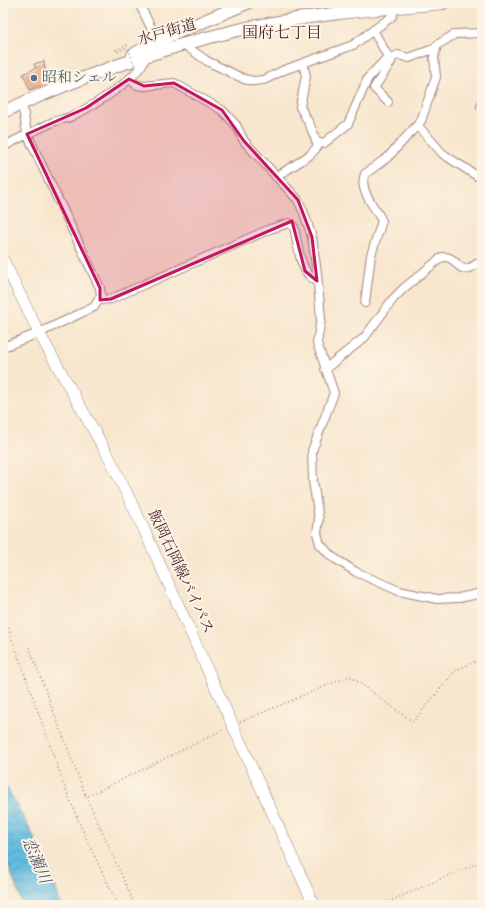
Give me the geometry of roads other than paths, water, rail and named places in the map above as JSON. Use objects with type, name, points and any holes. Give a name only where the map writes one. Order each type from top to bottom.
[{"type":"highway","points":[[165,44],[247,3]]},
{"type":"highway","name":"水戸街道","points":[[3,112],[165,44],[183,44],[235,31],[377,6],[394,7],[443,3]]},
{"type":"main road","name":"飯岡石岡線バイパス","points":[[3,260],[39,333],[111,461],[234,725],[314,905]]},
{"type":"street","points":[[140,3],[165,44]]},
{"type":"street","points":[[183,44],[207,61],[244,79],[253,81],[264,80],[353,45],[390,18],[393,15],[394,7]]},
{"type":"street","points":[[373,30],[391,62],[374,88],[388,102]]},
{"type":"street","points":[[318,143],[324,143],[348,124],[368,78],[375,70],[390,58],[400,55],[407,58],[412,58],[436,48],[455,34],[482,33]]},
{"type":"street","points":[[366,303],[371,255],[382,221],[373,208],[363,186],[363,177],[367,171],[383,161],[418,126],[428,105],[436,77],[434,57],[436,48]]},
{"type":"street","points":[[3,147],[27,134],[68,118],[86,108],[129,79],[139,68],[146,51]]},
{"type":"street","points":[[276,177],[310,155],[317,147],[318,143],[300,107],[306,76],[303,64]]},
{"type":"street","points":[[129,79],[137,85],[144,86],[174,83],[222,110],[236,125],[244,141],[298,200],[307,220],[316,258],[321,319],[317,343],[334,393],[312,451],[313,481],[319,519],[317,533],[320,544],[331,556],[356,572],[399,591],[437,599],[459,598],[482,592]]},
{"type":"street","points":[[3,347],[39,333],[94,307],[100,300],[100,288],[27,134],[22,103]]},
{"type":"street","points":[[418,126],[443,154],[477,176],[482,175]]},
{"type":"street","points":[[100,300],[111,299],[270,229],[288,223],[294,227],[305,271],[310,277],[317,281]]},
{"type":"street","points":[[325,370],[364,338],[384,310],[404,288],[442,257],[449,258],[462,269],[469,269],[482,260]]},
{"type":"water","name":"恋瀬川","points":[[3,781],[43,857],[61,905],[23,905],[3,851]]},
{"type":"place","name":"昭和シェル","points":[[34,78]]},
{"type":"district","name":"国府七丁目","points":[[282,34]]}]
